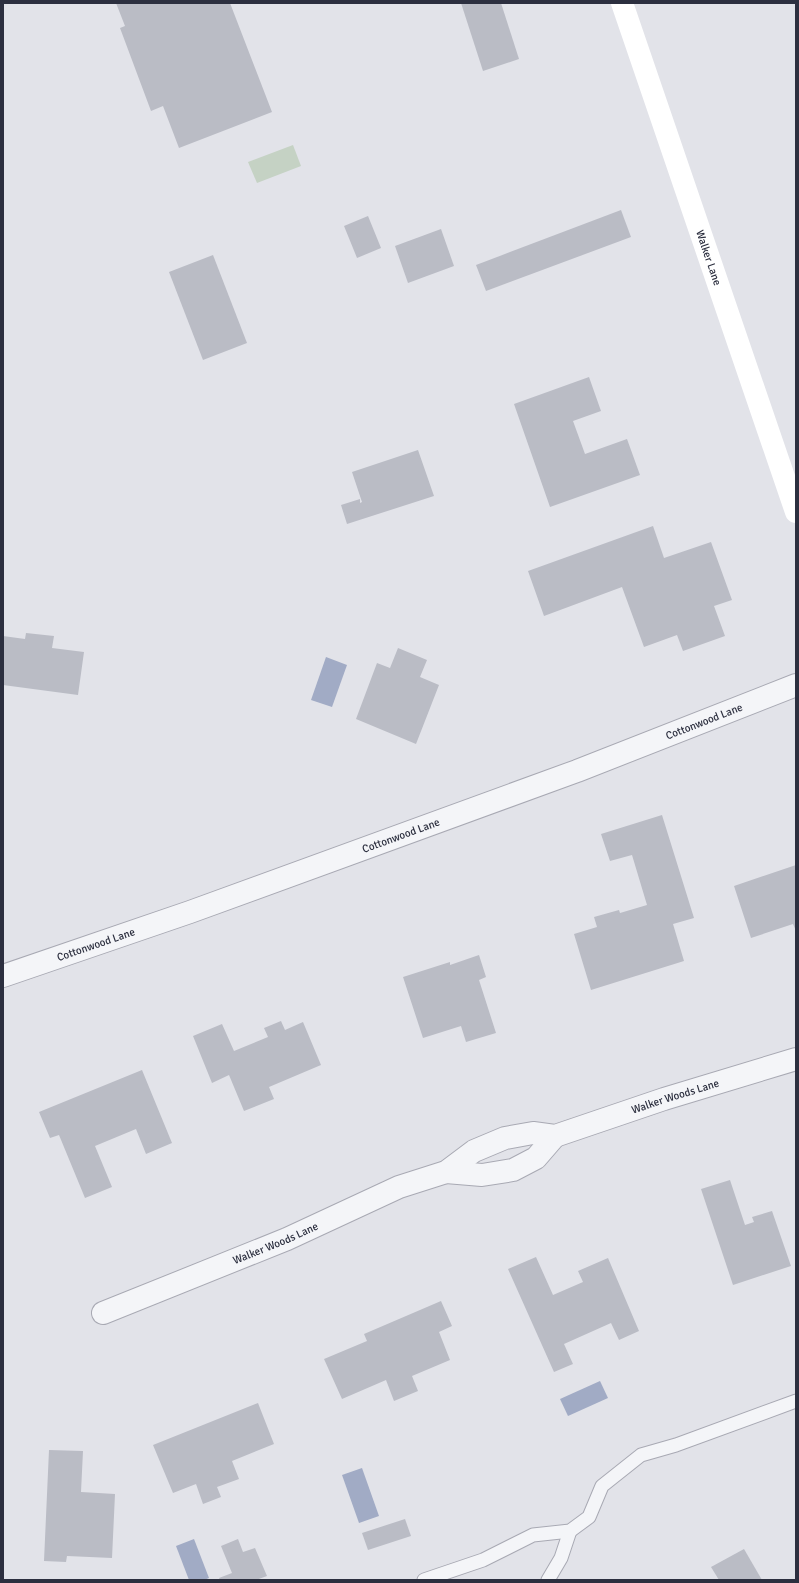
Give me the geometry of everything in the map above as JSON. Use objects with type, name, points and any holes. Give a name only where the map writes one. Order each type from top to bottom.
[{"type":"street","name":"Walker Lane","points":[[622,3],[796,512]]},
{"type":"street","name":"Cottonwood Lane","points":[[3,976],[190,912],[577,771],[796,685]]},
{"type":"street","name":"Walker Woods Lane","points":[[103,1313],[281,1242],[399,1187],[446,1172],[474,1150],[505,1138],[533,1133],[555,1136],[664,1099],[796,1058]]},
{"type":"street","name":"Walker Woods Lane","points":[[446,1172],[482,1175],[513,1170],[536,1158],[555,1136]]},
{"type":"lane","points":[[424,1580],[483,1560],[533,1535],[570,1531],[589,1517],[602,1486],[641,1455],[676,1445],[796,1401]]},
{"type":"lane","points":[[548,1580],[561,1558],[570,1531]]},
{"type":"green space","points":[[293,145],[301,166],[257,183],[248,162]]},
{"type":"water","points":[[326,657],[347,665],[332,707],[311,700]]},
{"type":"water","points":[[600,1381],[608,1398],[568,1416],[560,1399]]},
{"type":"water","points":[[362,1468],[379,1516],[359,1523],[342,1475]]},
{"type":"water","points":[[194,1539],[209,1578],[204,1580],[189,1580],[176,1546]]},
{"type":"building","points":[[116,3],[230,3],[272,112],[179,148],[163,106],[151,111],[120,28],[125,26]]},
{"type":"building","points":[[461,3],[501,3],[519,59],[483,71]]},
{"type":"building","points":[[621,210],[631,237],[486,291],[476,265]]},
{"type":"building","points":[[368,216],[381,248],[357,258],[344,226]]},
{"type":"building","points":[[441,229],[454,266],[408,283],[395,246]]},
{"type":"building","points":[[213,255],[247,343],[203,360],[169,272]]},
{"type":"building","points":[[589,377],[601,411],[573,421],[585,454],[627,439],[640,475],[550,507],[514,404]]},
{"type":"building","points":[[418,450],[434,496],[347,524],[341,505],[360,499],[360,503],[362,502],[352,472]]},
{"type":"building","points":[[653,526],[664,558],[711,542],[732,600],[714,606],[725,636],[683,651],[677,635],[644,647],[622,587],[544,616],[528,571]]},
{"type":"building","points":[[26,633],[54,636],[52,648],[84,652],[78,695],[3,685],[3,636],[25,639]]},
{"type":"building","points":[[398,648],[427,660],[420,677],[439,685],[416,744],[356,719],[377,663],[390,668]]},
{"type":"building","points":[[662,815],[694,918],[673,924],[684,961],[591,990],[574,934],[597,927],[594,917],[619,910],[620,913],[647,905],[632,855],[610,861],[601,834]]},
{"type":"building","points":[[796,865],[796,931],[793,924],[751,938],[734,886]]},
{"type":"building","points":[[479,955],[486,977],[479,980],[496,1033],[466,1042],[461,1026],[423,1038],[403,977],[450,962],[450,965]]},
{"type":"building","points":[[281,1021],[285,1030],[303,1022],[321,1065],[269,1087],[274,1099],[244,1111],[229,1075],[212,1083],[193,1036],[222,1024],[234,1051],[268,1037],[264,1028]]},
{"type":"building","points":[[142,1070],[172,1143],[146,1154],[136,1129],[95,1146],[112,1187],[85,1198],[59,1135],[50,1138],[39,1112]]},
{"type":"building","points":[[730,1180],[745,1225],[754,1222],[752,1217],[772,1211],[791,1266],[733,1285],[701,1189]]},
{"type":"building","points":[[536,1257],[553,1295],[583,1282],[578,1271],[608,1258],[639,1331],[619,1340],[611,1323],[564,1344],[573,1364],[554,1372],[508,1269]]},
{"type":"building","points":[[441,1301],[452,1326],[439,1332],[450,1360],[412,1376],[418,1391],[394,1401],[386,1380],[342,1399],[324,1359],[367,1341],[364,1334]]},
{"type":"building","points":[[258,1403],[274,1444],[232,1461],[239,1479],[217,1487],[221,1497],[203,1504],[196,1484],[173,1493],[153,1445]]},
{"type":"building","points":[[49,1450],[83,1451],[81,1492],[115,1494],[112,1558],[67,1556],[66,1562],[44,1561]]},
{"type":"building","points":[[405,1519],[411,1536],[368,1550],[362,1533]]},
{"type":"building","points":[[238,1539],[243,1552],[255,1548],[267,1576],[256,1580],[220,1580],[219,1578],[232,1573],[221,1546]]},
{"type":"building","points":[[744,1549],[762,1580],[719,1580],[711,1567]]}]
